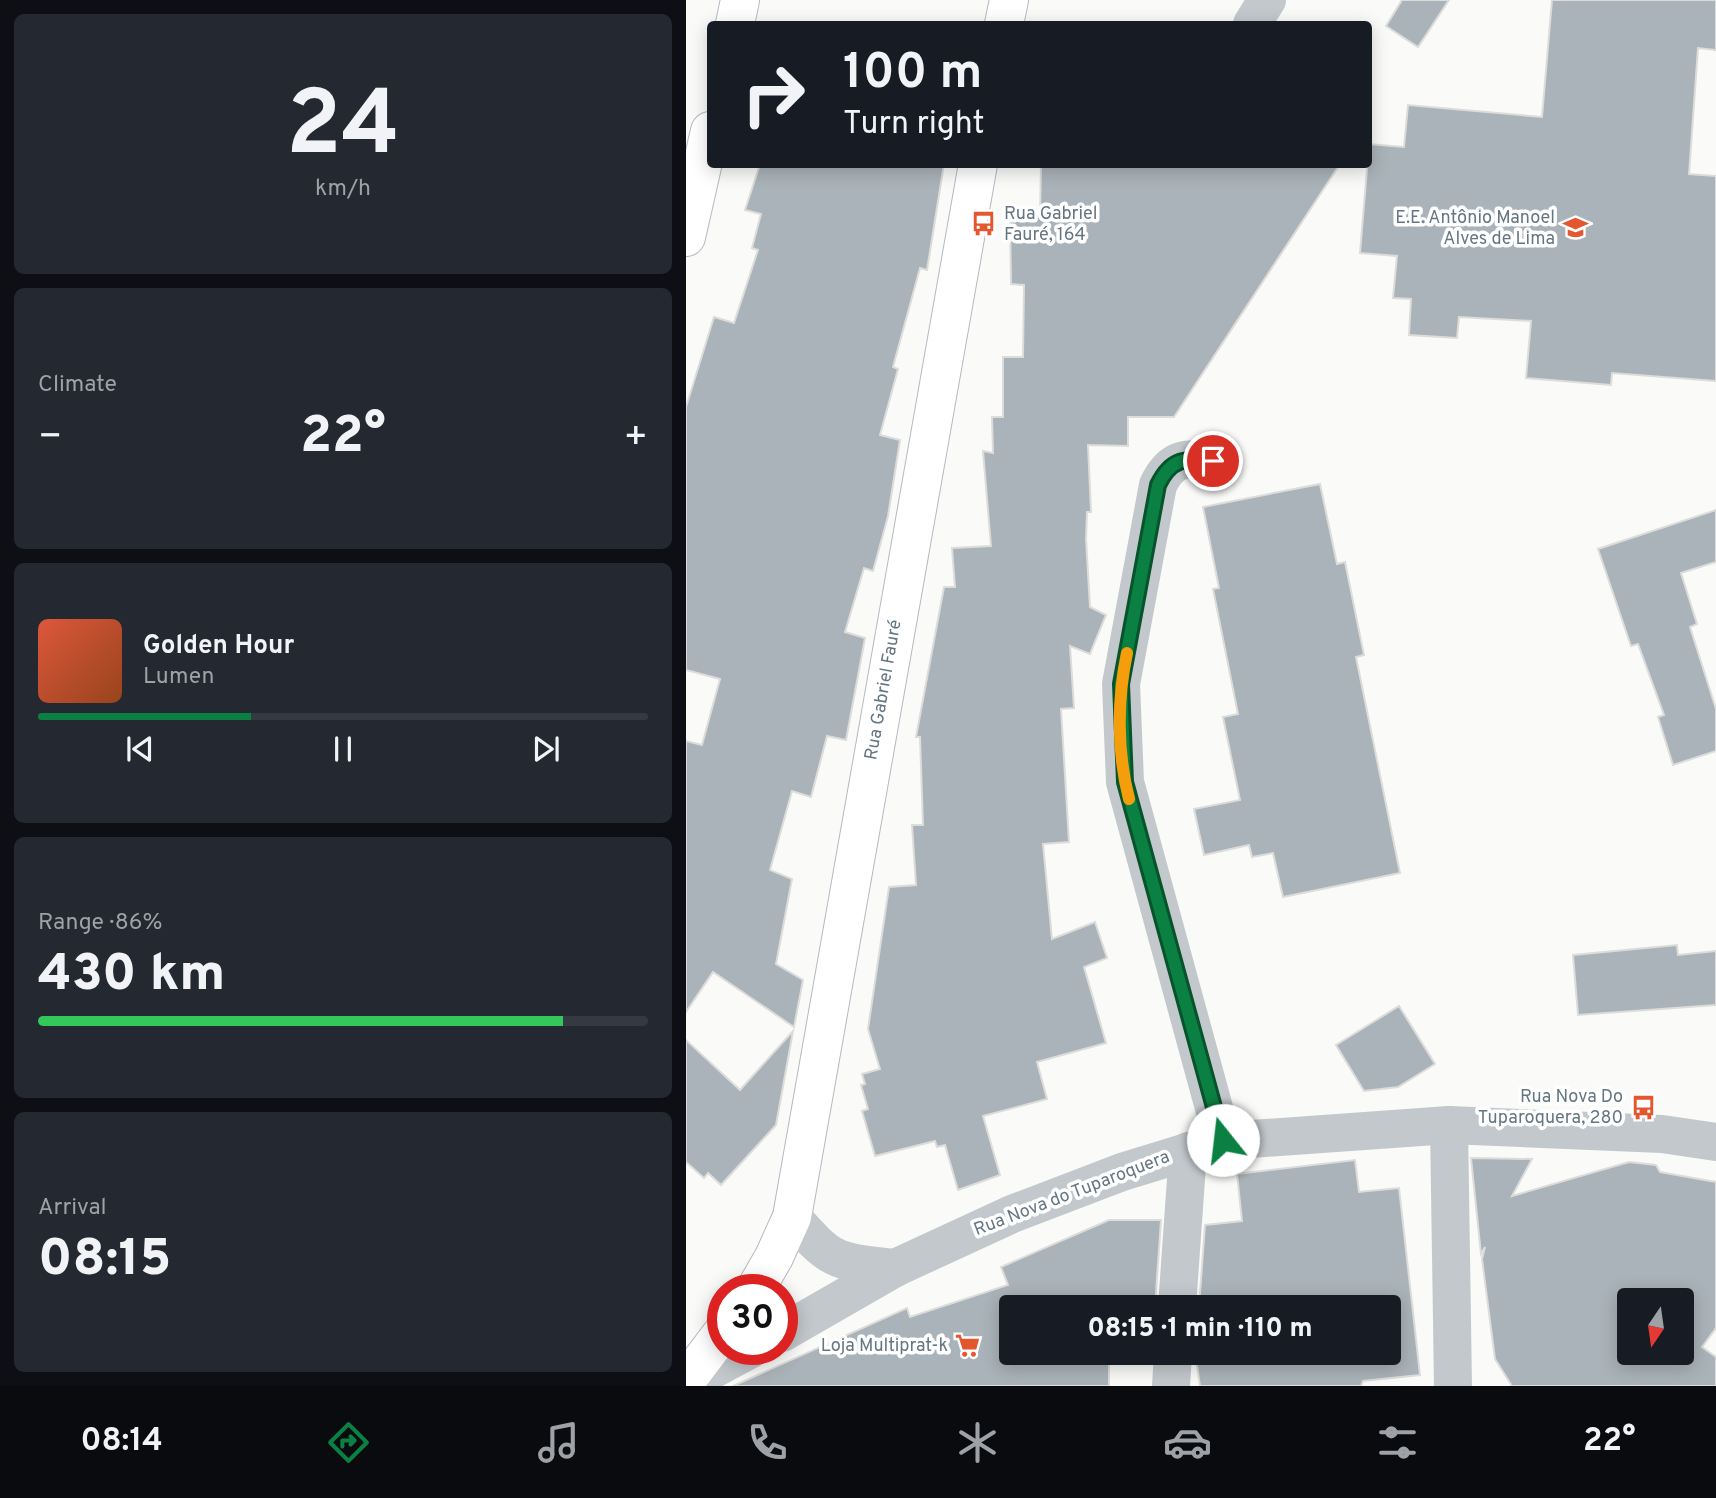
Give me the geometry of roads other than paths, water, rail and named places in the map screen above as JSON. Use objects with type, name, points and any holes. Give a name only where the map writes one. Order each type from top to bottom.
[{"type":"main road","points":[[736,21],[740,0]]},
{"type":"main road","points":[[1005,21],[1009,0]]},
{"type":"main road","points":[[686,237],[707,144]]},
{"type":"main road","name":"Rua Gabriel Fauré","points":[[792,1217],[977,168]]},
{"type":"main road","points":[[763,1274],[792,1217]]},
{"type":"main road","points":[[686,1383],[707,1354]]},
{"type":"street","points":[[1254,21],[1267,0]]},
{"type":"street","points":[[1179,1295],[1206,1146],[1125,782],[1120,732],[1121,684],[1158,485],[1175,461],[1186,458],[1213,461]]},
{"type":"street","points":[[1449,1125],[1452,1375],[1484,1386]]},
{"type":"street","name":"Rua Nova do Tuparoquera","points":[[798,1324],[895,1268],[1012,1214],[1122,1172],[1206,1146],[1449,1125],[1662,1134],[1716,1142]]},
{"type":"street","points":[[792,1217],[821,1250],[833,1258],[895,1268]]},
{"type":"street","points":[[686,1383],[720,1365]]},
{"type":"street","points":[[1171,1386],[1172,1365]]},
{"type":"place","name":"Rua Gabriel Fauré, 164","points":[[984,224]]},
{"type":"place","name":"E.E. Antônio Manoel Alves de Lima","points":[[1575,228]]},
{"type":"place","name":"Rua Nova Do Tuparoquera, 280","points":[[1643,1107]]},
{"type":"place","name":"Loja Multiprat-k","points":[[968,1346]]}]
